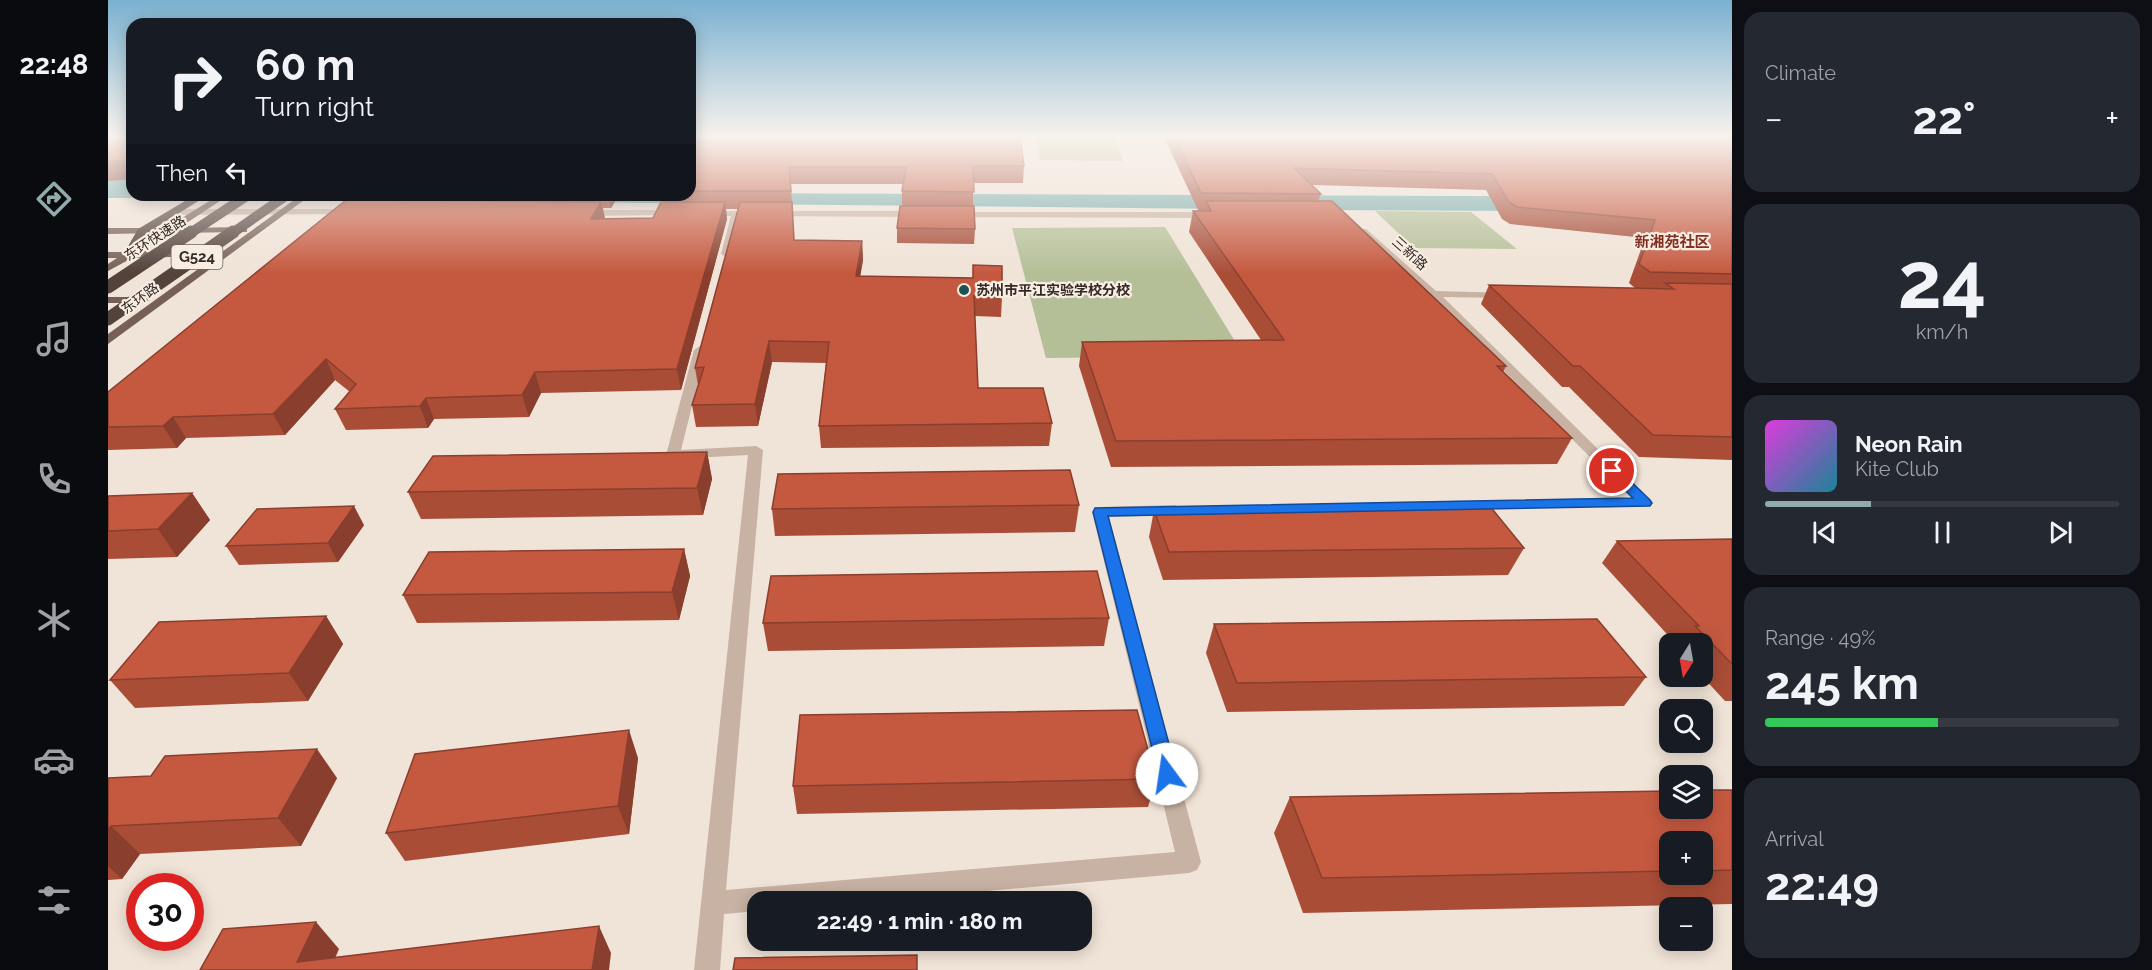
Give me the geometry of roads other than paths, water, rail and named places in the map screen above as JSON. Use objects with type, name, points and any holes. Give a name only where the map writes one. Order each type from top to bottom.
[{"type":"highway","points":[[129,255],[142,231],[193,201]]},
{"type":"highway","name":"东环快速路","points":[[108,287],[239,201]]},
{"type":"highway","name":"G524","points":[[108,319],[277,201]]},
{"type":"main road","points":[[108,268],[215,201]]},
{"type":"main road","name":"东环路","points":[[108,340],[299,201]]},
{"type":"main road","points":[[108,231],[260,229]]},
{"type":"main road","points":[[108,255],[228,253]]},
{"type":"main road","points":[[108,300],[164,299]]},
{"type":"street","points":[[174,212],[365,212]]},
{"type":"street","points":[[569,213],[688,213]]},
{"type":"street","points":[[700,213],[927,214]]},
{"type":"street","points":[[721,271],[736,213]]},
{"type":"street","points":[[939,214],[1226,215]]},
{"type":"street","name":"三新路","points":[[1352,221],[1433,294],[1517,295]]},
{"type":"street","points":[[1372,507],[1645,503],[1433,294]]},
{"type":"street","points":[[706,328],[673,455],[756,450],[708,970]]},
{"type":"street","points":[[714,903],[1189,862],[1100,512],[1195,510]]},
{"type":"water","points":[[108,182],[126,182],[126,198],[108,198]]},
{"type":"water","points":[[696,193],[1732,197],[1732,212],[453,201],[696,201]]},
{"type":"place","name":"苏州市平江实验学校分校","points":[[964,290]]},
{"type":"district","name":"新湘苑社区","points":[[1672,242]]}]
